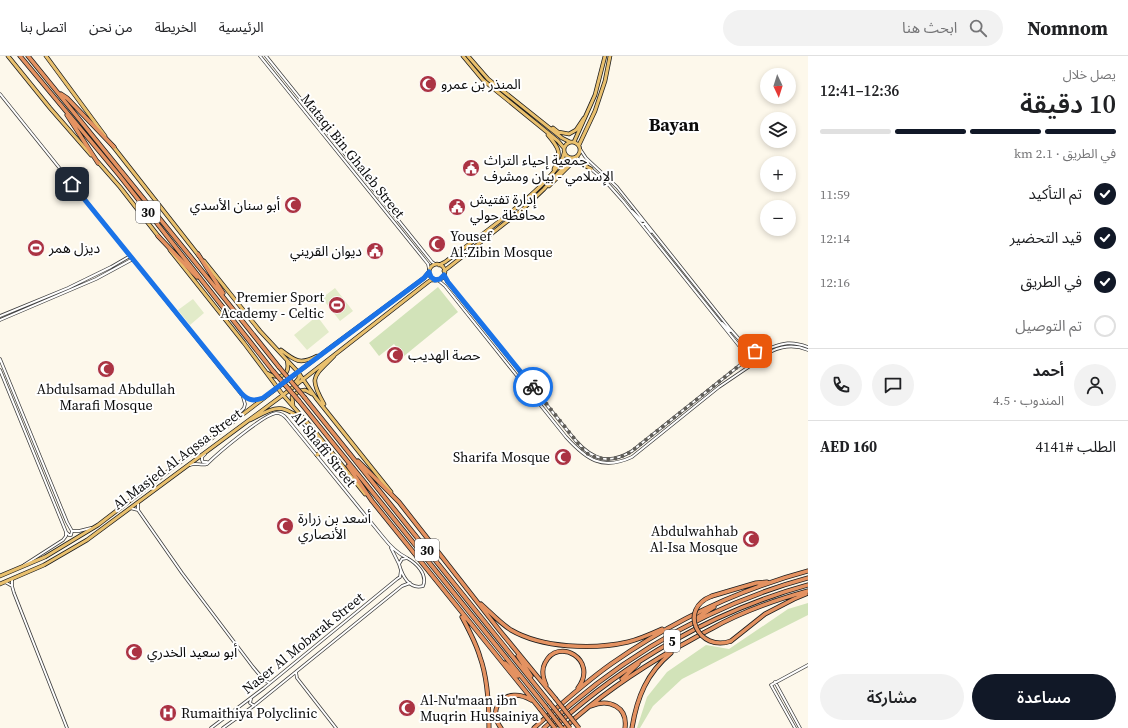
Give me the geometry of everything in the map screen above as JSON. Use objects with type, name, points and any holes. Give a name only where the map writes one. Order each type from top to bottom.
[{"type":"highway","name":"30","points":[[20,56],[119,175],[273,371],[299,401],[563,728]]},
{"type":"highway","name":"30","points":[[28,56],[58,91],[570,728]]},
{"type":"highway","points":[[58,91],[67,98],[114,147]]},
{"type":"highway","points":[[65,111],[69,120],[98,162]]},
{"type":"highway","points":[[158,236],[206,285]]},
{"type":"highway","points":[[198,254],[228,303]]},
{"type":"highway","points":[[346,449],[399,502],[500,631],[579,728]]},
{"type":"highway","points":[[340,453],[372,501],[554,728]]},
{"type":"highway","points":[[472,595],[508,628],[527,637],[550,642],[584,646],[615,644],[638,639],[673,625],[729,599],[774,581],[808,571]]},
{"type":"highway","name":"5","points":[[544,728],[567,707],[612,672],[649,646],[685,626],[740,600],[808,578]]},
{"type":"highway","points":[[774,581],[756,583],[712,596],[701,602],[696,609],[694,618],[696,627],[701,635],[714,643],[731,641],[765,614],[808,592]]},
{"type":"highway","name":"5","points":[[554,728],[592,694],[627,669],[682,636],[732,611],[808,585]]},
{"type":"highway","points":[[563,728],[633,674],[712,628],[764,605],[808,592]]},
{"type":"highway","points":[[685,626],[700,615],[729,599]]},
{"type":"highway","points":[[459,611],[477,647],[482,663],[488,701],[489,728]]},
{"type":"highway","points":[[534,728],[574,693],[610,665],[673,625]]},
{"type":"highway","points":[[500,631],[535,684]]},
{"type":"highway","points":[[632,728],[638,704],[647,680],[656,667],[675,649]]},
{"type":"highway","points":[[493,651],[532,691]]},
{"type":"highway","points":[[550,693],[544,680],[543,668],[550,656],[562,652],[569,652],[580,660],[583,666],[583,679],[574,693]]},
{"type":"highway","points":[[609,691],[645,658]]},
{"type":"highway","points":[[500,728],[496,713],[498,705],[503,699],[510,695],[516,694],[524,696],[534,702]]},
{"type":"highway","points":[[587,708],[603,703],[615,705],[623,714],[625,728]]},
{"type":"main road","points":[[8,56],[50,108],[124,192],[282,395],[313,429],[372,501]]},
{"type":"main road","points":[[46,56],[114,147],[198,254],[273,345],[298,372],[316,398],[399,502]]},
{"type":"main road","points":[[462,56],[479,76],[558,141],[564,148]]},
{"type":"main road","points":[[468,56],[488,78],[510,97],[562,138],[579,145]]},
{"type":"main road","points":[[574,142],[595,95],[605,56]]},
{"type":"main road","points":[[444,273],[443,267],[435,264],[429,270],[431,277],[436,280],[523,209],[544,189],[572,158],[579,154],[579,145],[605,81],[610,56]]},
{"type":"main road","points":[[488,84],[493,86],[508,98],[510,97]]},
{"type":"main road","points":[[595,95],[596,99],[599,98]]},
{"type":"main road","points":[[510,102],[513,100],[525,110],[529,111]]},
{"type":"main road","points":[[539,119],[558,132],[569,134],[576,130],[591,106]]},
{"type":"main road","points":[[543,129],[556,144],[559,152],[558,160],[552,173]]},
{"type":"main road","points":[[440,265],[524,201],[562,162],[565,145],[570,142]]},
{"type":"main road","points":[[564,153],[572,158]]},
{"type":"main road","points":[[544,189],[554,182],[573,162],[579,162],[590,169]]},
{"type":"main road","name":"Al Masjed Al Aqssa Street","points":[[0,576],[45,556],[94,528],[263,398],[424,278],[429,270]]},
{"type":"main road","name":"Al Masjed Al Aqssa Street","points":[[0,584],[44,565],[94,536],[241,424],[282,395],[428,282],[431,280],[436,280]]},
{"type":"main road","points":[[273,345],[293,359],[301,362],[327,350]]},
{"type":"main road","points":[[328,413],[316,390],[314,381],[318,373],[344,346]]},
{"type":"main road","points":[[265,372],[274,376],[282,376],[288,368],[287,359]]},
{"type":"main road","points":[[287,391],[298,378],[298,372]]},
{"type":"main road","points":[[282,395],[283,388],[293,376]]},
{"type":"main road","points":[[294,408],[292,399],[298,391],[306,391],[316,398]]},
{"type":"main road","points":[[241,424],[271,410],[281,408],[292,412],[313,429]]},
{"type":"main road","points":[[317,455],[324,449],[331,452]]},
{"type":"main road","points":[[163,484],[182,466],[181,464],[175,466]]},
{"type":"main road","points":[[94,536],[90,536],[89,533],[98,525]]},
{"type":"main road","points":[[71,550],[82,540],[80,538],[76,539]]},
{"type":"street","name":"Mataqi Bin Ghaleb Street","points":[[260,56],[428,264],[429,270]]},
{"type":"street","name":"Mataqi Bin Ghaleb Street","points":[[266,56],[435,264]]},
{"type":"street","points":[[0,94],[242,394],[252,400],[263,398]]},
{"type":"street","points":[[316,125],[320,122]]},
{"type":"street","points":[[320,130],[321,128],[324,128]]},
{"type":"street","points":[[580,149],[586,158],[617,187],[731,330],[746,347],[757,352],[760,356],[760,360]]},
{"type":"street","points":[[576,157],[607,183],[631,210],[742,350],[746,363],[750,366]]},
{"type":"street","points":[[371,194],[374,190]]},
{"type":"street","points":[[375,199],[376,196],[379,196]]},
{"type":"street","points":[[631,210],[642,221],[643,219]]},
{"type":"street","points":[[643,226],[644,224],[655,235]]},
{"type":"street","points":[[0,316],[75,285],[130,256]]},
{"type":"street","points":[[0,320],[96,279],[133,260]]},
{"type":"street","points":[[444,273],[454,290],[556,417],[582,448],[592,456],[614,459],[630,453],[742,363],[747,352],[752,350]]},
{"type":"street","points":[[436,280],[441,281],[552,420],[578,450],[594,461],[614,463],[632,457],[736,374],[750,366],[756,365],[771,352],[788,347],[808,350]]},
{"type":"street","points":[[450,292],[451,290],[454,290]]},
{"type":"street","points":[[7,317],[23,310],[25,308],[24,306]]},
{"type":"street","points":[[720,323],[724,324],[730,331],[731,330]]},
{"type":"street","points":[[483,333],[486,330]]},
{"type":"street","points":[[487,338],[488,335],[491,336]]},
{"type":"street","points":[[757,352],[786,343],[808,347]]},
{"type":"street","points":[[0,359],[72,531]]},
{"type":"street","points":[[0,370],[66,532],[66,536],[63,540],[16,570]]},
{"type":"street","points":[[732,371],[736,371],[736,374]]},
{"type":"street","points":[[229,425],[246,404],[242,394]]},
{"type":"street","points":[[548,414],[551,414],[552,411]]},
{"type":"street","name":"Al-Shaffi Street","points":[[210,461],[237,438],[274,414],[282,414],[391,547],[418,566],[424,576],[425,581],[423,586],[417,587],[410,583]]},
{"type":"street","points":[[552,420],[556,417]]},
{"type":"street","points":[[670,421],[673,424]]},
{"type":"street","points":[[33,450],[36,450],[37,448]]},
{"type":"street","points":[[210,461],[206,463],[202,460],[202,457],[211,448]]},
{"type":"street","points":[[634,450],[638,453]]},
{"type":"street","points":[[630,453],[632,454],[632,457]]},
{"type":"street","points":[[37,458],[39,456],[41,457]]},
{"type":"street","points":[[177,473],[191,464],[198,463],[205,465],[210,461]]},
{"type":"street","points":[[138,502],[138,510],[182,573],[264,680],[270,683]]},
{"type":"street","points":[[130,508],[138,510]]},
{"type":"street","points":[[66,532],[70,535],[72,531],[94,528]]},
{"type":"street","name":"Al-Shaffi Street","points":[[391,547],[399,564],[400,570]]},
{"type":"street","points":[[399,564],[402,559],[407,558]]},
{"type":"street","points":[[400,570],[406,580],[410,583]]},
{"type":"street","name":"Naser Al Mobarak Street","points":[[211,728],[252,698],[399,578],[400,570]]},
{"type":"street","points":[[12,580],[12,586],[67,728]]},
{"type":"street","points":[[5,582],[12,586]]},
{"type":"street","name":"Naser Al Mobarak Street","points":[[223,728],[255,705],[402,586],[410,583]]},
{"type":"street","points":[[315,647],[320,647],[319,652]]},
{"type":"street","points":[[795,728],[771,685],[808,665]]},
{"type":"street","points":[[296,671],[296,676],[300,683]]},
{"type":"street","points":[[289,676],[296,678],[336,728]]},
{"type":"street","points":[[264,680],[264,688]]},
{"type":"street","points":[[775,682],[800,728]]},
{"type":"street","points":[[252,698],[250,703],[255,705]]},
{"type":"green space","points":[[438,287],[458,312],[404,356],[394,344],[379,356],[369,343]]},
{"type":"green space","name":"Premier Sport Academy - Celtic","points":[[335,288],[353,311],[340,321],[322,298]]},
{"type":"green space","points":[[193,299],[204,313],[190,325],[178,310]]},
{"type":"green space","points":[[317,316],[329,332],[307,350],[294,335]]},
{"type":"green space","points":[[808,603],[808,615],[682,679],[653,706],[640,728],[637,728],[647,697],[667,672],[706,645],[729,649],[788,609]]},
{"type":"way so far","points":[[533,387],[585,452],[596,458],[614,459],[632,451],[740,365],[743,362],[744,356],[747,352],[752,350],[755,351]]},
{"type":"place","name":"المنذر بن عمرو","points":[[428,84]]},
{"type":"place","name":"جمعية إحياء التراث الإسلامي - بيان ومشرف","points":[[471,168]]},
{"type":"place","name":"أبو سنان الأسدي","points":[[293,205]]},
{"type":"place","name":"إدارة تفتيش محافظة حولي","points":[[457,207]]},
{"type":"place","name":"Yousef Al-Zibin Mosque","points":[[437,244]]},
{"type":"place","name":"ديزل همر","points":[[36,248]]},
{"type":"place","name":"ديوان القريني","points":[[375,251]]},
{"type":"place","name":"Premier Sport Academy - Celtic","points":[[337,305]]},
{"type":"place","name":"حصة الهديب","points":[[395,355]]},
{"type":"place","name":"Abdulsamad Abdullah Marafi Mosque","points":[[106,369]]},
{"type":"place","name":"Sharifa Mosque","points":[[563,457]]},
{"type":"place","name":"أسعد بن زرارة الأنصاري","points":[[285,526]]},
{"type":"place","name":"Abdulwahhab Al-Isa Mosque","points":[[751,539]]},
{"type":"place","name":"أبو سعيد الخدري","points":[[134,652]]},
{"type":"place","name":"Al-Nu'maan ibn Muqrin Hussainiya","points":[[407,708]]},
{"type":"place","name":"Rumaithiya Polyclinic","points":[[168,713]]},
{"type":"district","name":"Bayan","points":[[674,125]]},
{"type":"route","points":[[72,184],[242,394],[247,398],[256,401],[263,398],[424,278],[429,272],[432,279],[435,280],[440,279],[444,275],[448,282],[533,387]]}]
